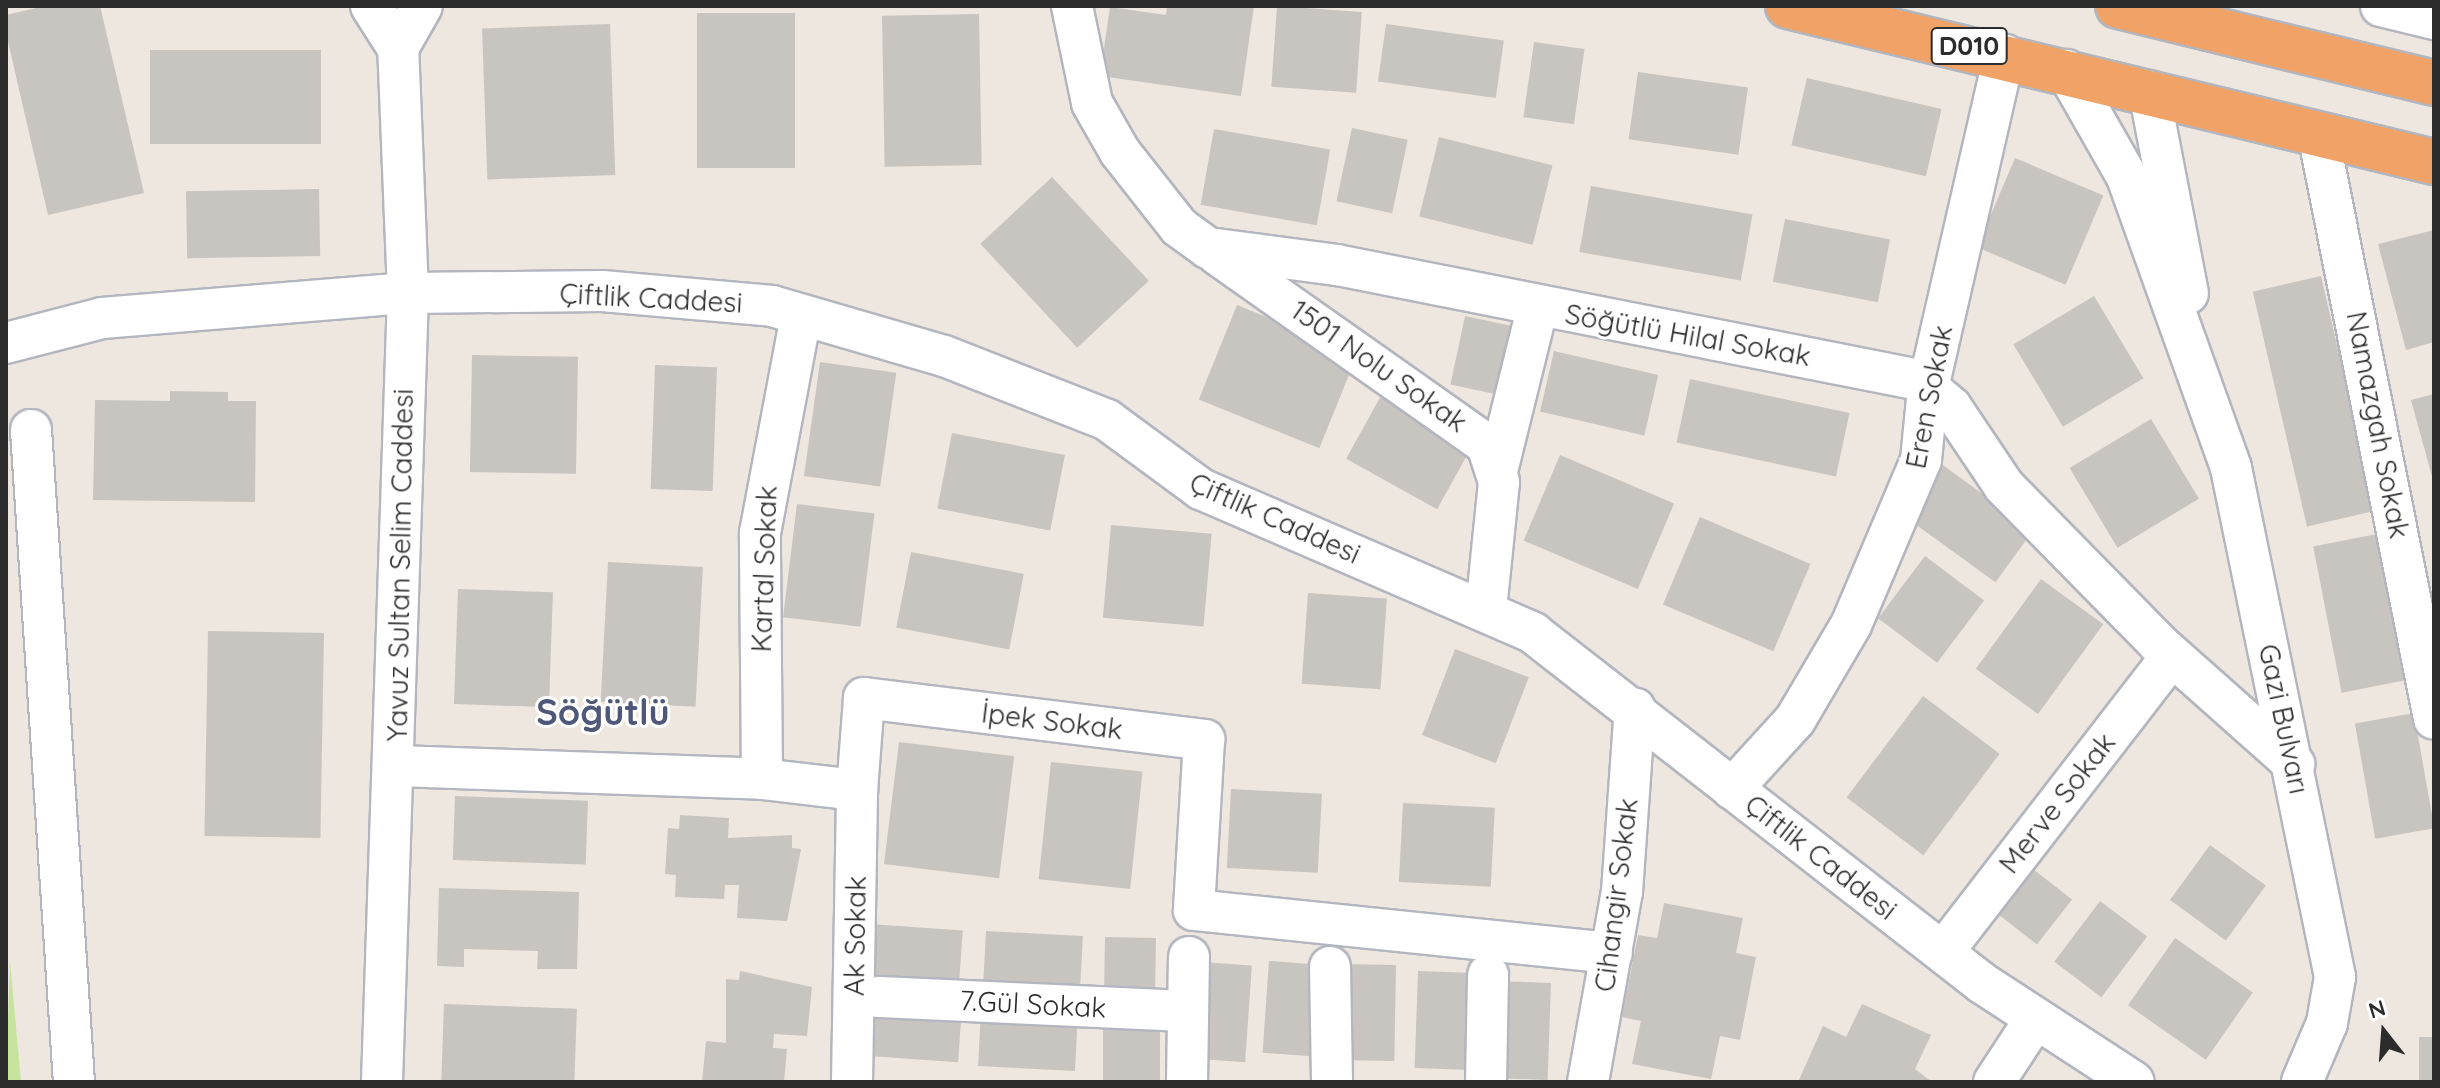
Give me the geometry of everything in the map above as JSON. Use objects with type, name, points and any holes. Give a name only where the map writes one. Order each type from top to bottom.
[{"type":"highway","name":"D010","points":[[1788,6],[2004,55],[2434,162]]},
{"type":"highway","points":[[2138,11],[2434,83]]},
{"type":"street","points":[[371,6],[398,48],[422,6]]},
{"type":"street","points":[[1072,6],[1092,103],[1120,152],[1179,227],[1208,248]]},
{"type":"street","points":[[2381,6],[2434,19]]},
{"type":"street","name":"Yavuz Sultan Selim Caddesi","points":[[382,1082],[397,766],[408,293],[398,48]]},
{"type":"street","name":"Eren Sokak","points":[[1732,789],[1795,720],[1851,625],[1921,460],[1928,388],[2004,55]]},
{"type":"street","name":"Gazi Bulvarı","points":[[2066,70],[2127,177],[2196,357],[2231,468],[2294,764],[2335,977],[2327,1023],[2302,1082]]},
{"type":"street","name":"Gazi Bulvarı","points":[[2149,91],[2184,254],[2196,357]]},
{"type":"street","name":"Namazgah Sokak","points":[[2318,133],[2426,617],[2434,719]]},
{"type":"street","name":"Söğütlü Hilal Sokak","points":[[1208,248],[1337,265],[1537,309],[1901,372],[1951,407],[2004,486],[2172,656],[2294,764]]},
{"type":"street","name":"1501 Nolu Sokak","points":[[1208,248],[1462,422],[1498,467]]},
{"type":"street","name":"Çiftlik Caddesi","points":[[6,343],[102,318],[408,293],[602,291],[772,306],[944,356],[1107,420],[1201,489],[1533,633],[1635,708],[1732,789],[2034,1021],[2134,1082]]},
{"type":"street","points":[[1486,611],[1498,467],[1537,309]]},
{"type":"street","name":"Kartal Sokak","points":[[762,779],[760,533],[801,316]]},
{"type":"street","points":[[31,430],[74,1082]]},
{"type":"street","name":"Merve Sokak","points":[[1943,952],[2172,656]]},
{"type":"street","name":"İpek Sokak","points":[[857,790],[864,698],[1204,740],[1194,910],[1612,953]]},
{"type":"street","name":"Cihangir Sokak","points":[[1588,1082],[1612,953],[1635,708]]},
{"type":"street","points":[[397,766],[762,779],[857,790]]},
{"type":"street","name":"Ak Sokak","points":[[852,1082],[857,790]]},
{"type":"street","points":[[1187,1082],[1189,957]]},
{"type":"street","points":[[1330,967],[1332,1082]]},
{"type":"street","points":[[1486,1082],[1488,975]]},
{"type":"street","name":"7.Gül Sokak","points":[[878,997],[1187,1011]]},
{"type":"street","points":[[1994,1082],[2034,1021]]},
{"type":"green space","points":[[10,961],[21,1082],[6,1082]]},
{"type":"building","points":[[45,6],[100,6],[144,193],[48,215],[6,33],[6,15]]},
{"type":"building","points":[[1167,6],[1254,6],[1241,96],[1100,76],[1110,7],[1166,15]]},
{"type":"building","points":[[1277,6],[1362,12],[1356,93],[1271,87]]},
{"type":"building","points":[[697,13],[795,13],[795,168],[697,168]]},
{"type":"building","points":[[979,14],[982,165],[885,167],[882,16]]},
{"type":"building","points":[[610,24],[615,175],[487,179],[482,28]]},
{"type":"building","points":[[1386,24],[1504,41],[1496,98],[1378,81]]},
{"type":"building","points":[[1534,42],[1585,49],[1574,124],[1523,117]]},
{"type":"building","points":[[150,50],[321,50],[321,144],[150,144]]},
{"type":"building","points":[[1638,72],[1748,87],[1738,155],[1629,139]]},
{"type":"building","points":[[1807,78],[1941,109],[1926,176],[1791,145]]},
{"type":"building","points":[[1352,128],[1408,140],[1392,213],[1336,201]]},
{"type":"building","points":[[1214,129],[1330,149],[1317,225],[1201,205]]},
{"type":"building","points":[[1439,137],[1553,165],[1533,245],[1419,217]]},
{"type":"building","points":[[2015,158],[2103,196],[2065,285],[1977,247]]},
{"type":"building","points":[[1052,177],[1149,281],[1077,348],[980,244]]},
{"type":"building","points":[[1591,186],[1753,214],[1741,280],[1579,252]]},
{"type":"building","points":[[319,189],[320,256],[187,258],[186,191]]},
{"type":"building","points":[[1785,219],[1890,239],[1878,302],[1773,282]]},
{"type":"building","points":[[2434,230],[2434,342],[2406,350],[2378,244]]},
{"type":"building","points":[[2321,276],[2375,511],[2307,527],[2253,292]]},
{"type":"building","points":[[2094,296],[2143,378],[2063,427],[2013,344]]},
{"type":"building","points":[[1237,305],[1358,354],[1319,448],[1199,400]]},
{"type":"building","points":[[1465,316],[1513,326],[1498,395],[1450,384]]},
{"type":"building","points":[[1554,351],[1658,375],[1644,435],[1540,411]]},
{"type":"building","points":[[472,355],[578,357],[576,474],[470,472]]},
{"type":"building","points":[[820,362],[896,373],[880,487],[804,476]]},
{"type":"building","points":[[655,365],[717,367],[713,491],[651,489]]},
{"type":"building","points":[[1690,379],[1849,413],[1836,476],[1676,443]]},
{"type":"building","points":[[170,391],[228,392],[228,401],[256,401],[255,502],[93,500],[95,400],[170,401]]},
{"type":"building","points":[[1382,394],[1473,444],[1437,509],[1346,459]]},
{"type":"building","points":[[2434,394],[2434,480],[2433,480],[2411,400]]},
{"type":"building","points":[[2151,419],[2199,499],[2117,548],[2070,468]]},
{"type":"building","points":[[952,433],[1065,455],[1050,531],[937,509]]},
{"type":"building","points":[[1560,455],[1674,503],[1638,589],[1524,541]]},
{"type":"building","points":[[1940,463],[2033,531],[1995,582],[1902,515]]},
{"type":"building","points":[[797,504],[874,514],[861,627],[783,617]]},
{"type":"building","points":[[1700,517],[1810,564],[1773,651],[1663,604]]},
{"type":"building","points":[[1111,525],[1212,534],[1204,626],[1103,618]]},
{"type":"building","points":[[2377,534],[2405,680],[2342,693],[2313,546]]},
{"type":"building","points":[[911,552],[1024,574],[1009,650],[896,628]]},
{"type":"building","points":[[1925,556],[1984,601],[1937,663],[1878,618]]},
{"type":"building","points":[[608,562],[703,567],[696,707],[601,702]]},
{"type":"building","points":[[2041,579],[2103,624],[2038,714],[1976,669]]},
{"type":"building","points":[[458,589],[553,592],[549,707],[454,704]]},
{"type":"building","points":[[1308,593],[1387,599],[1380,689],[1302,684]]},
{"type":"building","points":[[208,631],[324,633],[320,838],[204,836]]},
{"type":"building","points":[[1455,649],[1529,677],[1496,763],[1422,735]]},
{"type":"building","points":[[1923,696],[2000,754],[1923,855],[1847,797]]},
{"type":"building","points":[[2414,713],[2434,828],[2375,839],[2355,723]]},
{"type":"building","points":[[899,742],[1014,756],[999,878],[884,864]]},
{"type":"building","points":[[1051,762],[1142,772],[1130,889],[1039,879]]},
{"type":"building","points":[[1231,789],[1322,794],[1318,873],[1227,868]]},
{"type":"building","points":[[455,796],[588,801],[586,865],[453,860]]},
{"type":"building","points":[[1403,803],[1495,808],[1491,887],[1399,882]]},
{"type":"building","points":[[680,815],[729,818],[728,838],[792,835],[792,848],[801,849],[787,921],[737,918],[739,885],[725,885],[724,899],[675,897],[676,875],[665,874],[668,828],[679,829]]},
{"type":"building","points":[[2210,845],[2266,886],[2226,941],[2170,900]]},
{"type":"building","points":[[2024,862],[2072,900],[2037,944],[1989,907]]},
{"type":"building","points":[[439,888],[579,892],[577,969],[537,969],[538,951],[464,949],[464,967],[437,966]]},
{"type":"building","points":[[2100,901],[2147,937],[2101,997],[2054,962]]},
{"type":"building","points":[[1664,903],[1743,918],[1736,953],[1756,957],[1740,1040],[1720,1036],[1711,1079],[1632,1064],[1641,1021],[1622,1017],[1638,935],[1657,938]]},
{"type":"building","points":[[870,924],[963,930],[959,983],[866,977]]},
{"type":"building","points":[[986,931],[1083,936],[1080,992],[983,987]]},
{"type":"building","points":[[1105,937],[1156,938],[1155,999],[1104,998]]},
{"type":"building","points":[[2175,938],[2253,992],[2206,1060],[2128,1005]]},
{"type":"building","points":[[1269,961],[1318,964],[1311,1056],[1263,1053]]},
{"type":"building","points":[[1203,962],[1252,965],[1245,1062],[1196,1059]]},
{"type":"building","points":[[1339,964],[1396,965],[1394,1061],[1337,1060]]},
{"type":"building","points":[[740,971],[812,987],[807,1036],[774,1034],[773,1048],[787,1049],[784,1082],[702,1082],[706,1041],[726,1043],[726,979],[739,980]]},
{"type":"building","points":[[1418,971],[1475,973],[1472,1070],[1415,1068]]},
{"type":"building","points":[[1494,981],[1551,983],[1548,1080],[1491,1078]]},
{"type":"building","points":[[869,1003],[962,1009],[958,1062],[865,1056]]},
{"type":"building","points":[[444,1004],[577,1009],[574,1082],[441,1082]]},
{"type":"building","points":[[1862,1004],[1931,1035],[1915,1069],[1932,1082],[1798,1082],[1823,1026],[1846,1037]]},
{"type":"building","points":[[981,1010],[1078,1015],[1075,1071],[978,1066]]},
{"type":"building","points":[[1103,1021],[1160,1021],[1160,1082],[1103,1082]]},
{"type":"building","points":[[2419,1037],[2434,1037],[2434,1082],[2419,1082]]},
{"type":"district","name":"Söğütlü","points":[[603,712]]}]
